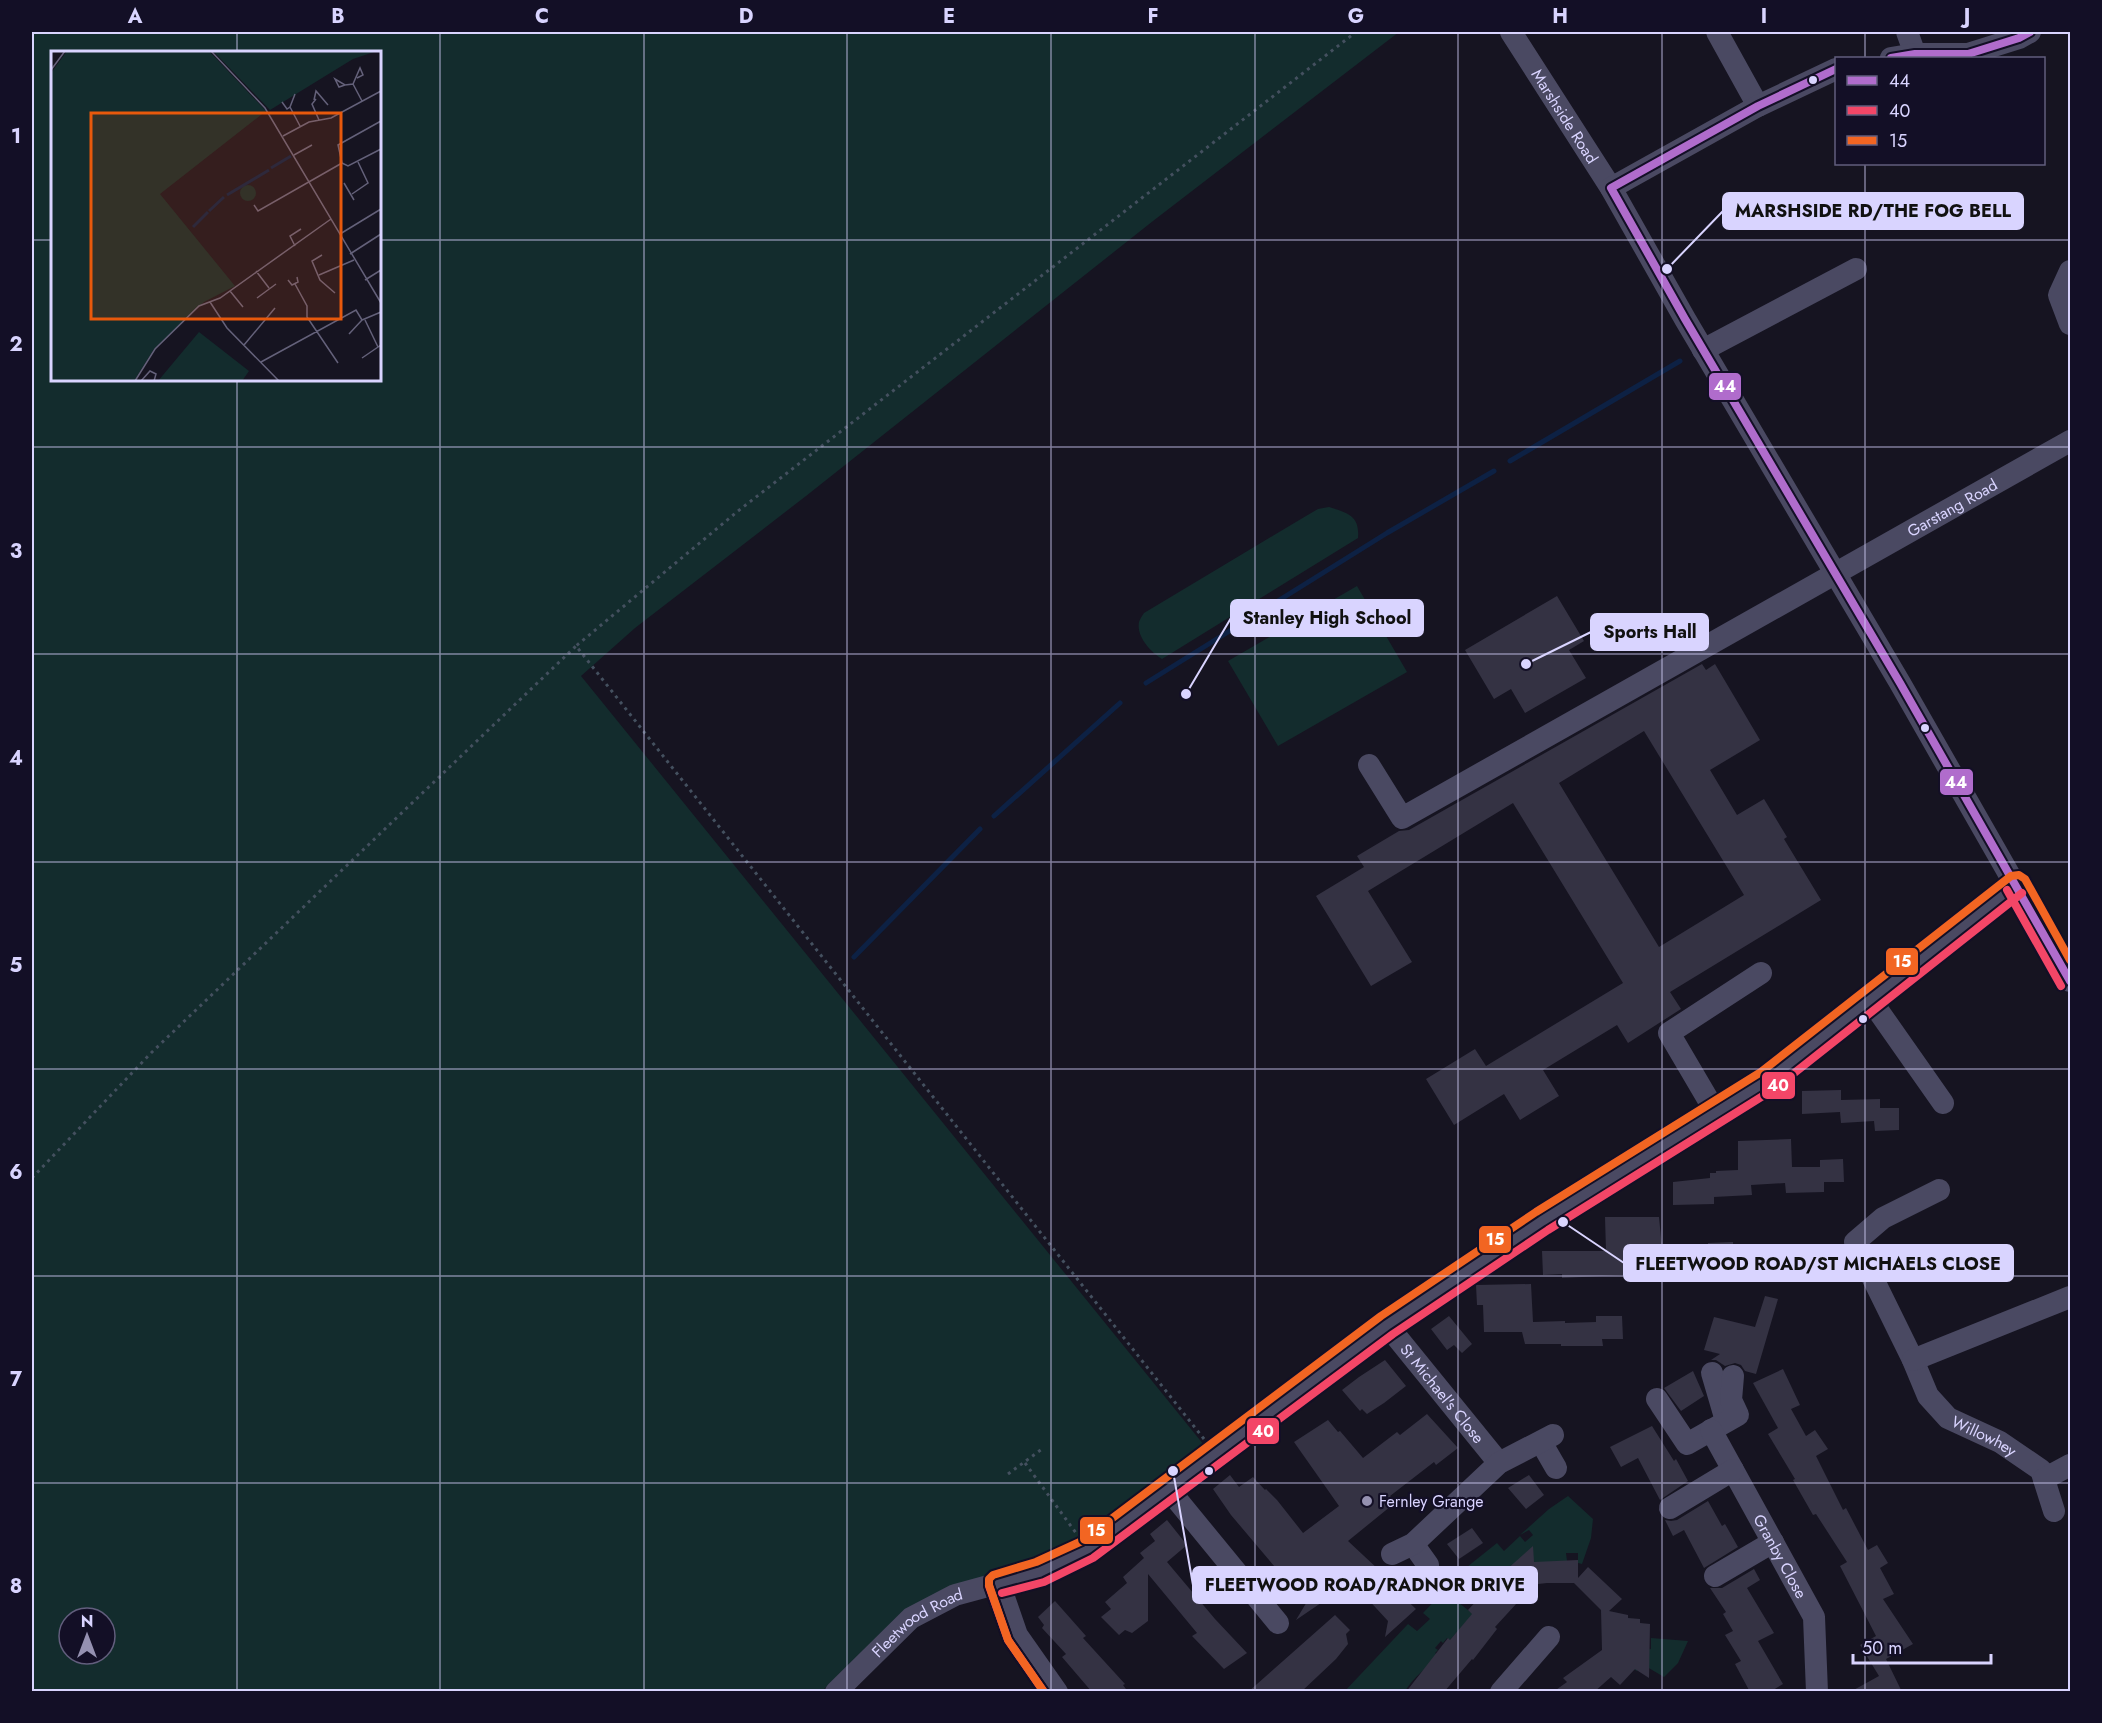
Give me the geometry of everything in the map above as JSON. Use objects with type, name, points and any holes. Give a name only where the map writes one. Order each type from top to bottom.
[{"type":"street","name":"Marshside Road","points":[[1511,32],[1611,188],[2070,981]]},
{"type":"street","points":[[1717,32],[1758,106]]},
{"type":"street","points":[[1907,32],[1915,54]]},
{"type":"street","points":[[1897,57],[1915,54],[1968,54],[2019,38],[2030,32]]},
{"type":"street","points":[[1611,188],[1758,106],[1835,69]]},
{"type":"street","points":[[1703,350],[1856,269]]},
{"type":"street","points":[[2070,271],[2060,296],[2070,324]]},
{"type":"street","name":"Garstang Road","points":[[1369,765],[1402,818],[2070,441]]},
{"type":"street","name":"Fleetwood Road","points":[[836,1692],[911,1618],[955,1595],[1040,1572],[1087,1550],[1387,1324],[1542,1221],[1767,1081],[2016,885]]},
{"type":"street","points":[[1716,1113],[1669,1033],[1761,973]]},
{"type":"street","points":[[1870,999],[1943,1103]]},
{"type":"street","name":"Willowhey","points":[[1939,1190],[1883,1218],[1855,1242],[1913,1360],[1928,1396],[1948,1418],[2000,1442],[2041,1470],[2054,1511]]},
{"type":"street","points":[[1913,1360],[2070,1297]]},
{"type":"street","name":"St Michael's Close","points":[[1387,1324],[1499,1463]]},
{"type":"street","name":"Granby Close","points":[[1727,1417],[1732,1378],[1727,1417],[1733,1470],[1814,1617],[1817,1692]]},
{"type":"street","points":[[1657,1399],[1687,1444],[1727,1417]]},
{"type":"street","points":[[1392,1554],[1413,1544],[1499,1463],[1547,1438],[1556,1468]]},
{"type":"street","points":[[2044,1479],[2070,1465]]},
{"type":"street","points":[[1670,1508],[1733,1470]]},
{"type":"street","points":[[1169,1490],[1278,1623]]},
{"type":"street","points":[[1715,1576],[1773,1542]]},
{"type":"street","points":[[1413,1544],[1428,1565]]},
{"type":"street","points":[[999,1583],[1017,1635],[1057,1692]]},
{"type":"street","points":[[1501,1692],[1549,1637]]},
{"type":"path","points":[[32,1178],[160,1045],[576,646],[738,511],[1356,32]]},
{"type":"path","points":[[576,646],[1216,1455]]},
{"type":"path","points":[[1008,1474],[1042,1449]]},
{"type":"path","points":[[1025,1463],[1087,1550]]},
{"type":"green space","points":[[32,32],[1399,32],[1153,221],[806,496],[635,628],[581,676],[1208,1450],[1084,1540],[1033,1564],[903,1611],[822,1691],[32,1692]]},
{"type":"green space","points":[[1329,507],[1342,511],[1355,520],[1358,538],[1162,659],[1142,639],[1139,622],[1144,613],[1318,509]]},
{"type":"green space","points":[[1357,586],[1407,672],[1278,746],[1228,661]]},
{"type":"green space","points":[[1568,1496],[1593,1519],[1591,1538],[1582,1564],[1578,1563],[1578,1553],[1566,1553],[1567,1561],[1512,1565],[1506,1571],[1510,1575],[1484,1599],[1480,1596],[1475,1600],[1452,1579],[1497,1543],[1504,1551],[1520,1536],[1525,1542],[1533,1535],[1529,1530],[1520,1535],[1549,1509]]},
{"type":"green space","points":[[1444,1591],[1473,1614],[1450,1640],[1447,1638],[1443,1643],[1441,1641],[1435,1648],[1438,1650],[1435,1653],[1439,1656],[1416,1677],[1405,1691],[1344,1692],[1408,1624],[1417,1631],[1430,1619],[1423,1613]]},
{"type":"green space","points":[[1651,1638],[1688,1641],[1678,1663],[1664,1677],[1642,1664],[1637,1671],[1606,1654],[1651,1649]]},
{"type":"building","points":[[1557,596],[1584,641],[1569,650],[1586,678],[1525,713],[1511,689],[1494,699],[1465,650]]},
{"type":"building","points":[[1702,664],[1706,670],[1715,664],[1760,740],[1710,770],[1737,815],[1764,799],[1787,837],[1784,839],[1821,900],[1670,992],[1681,1009],[1628,1043],[1617,1025],[1543,1070],[1559,1096],[1520,1120],[1504,1094],[1454,1125],[1426,1079],[1475,1049],[1486,1066],[1623,983],[1513,803],[1368,891],[1412,962],[1371,986],[1316,896],[1364,867],[1357,856],[1399,831],[1409,830]],"holes":[[[1644,731],[1744,895],[1659,947],[1559,783]]]},
{"type":"building","points":[[1841,1090],[1841,1100],[1880,1099],[1880,1108],[1899,1108],[1899,1130],[1875,1131],[1874,1121],[1841,1123],[1840,1112],[1802,1114],[1802,1091]]},
{"type":"building","points":[[1791,1139],[1792,1167],[1820,1167],[1820,1160],[1843,1159],[1844,1182],[1824,1182],[1824,1192],[1786,1193],[1785,1183],[1751,1185],[1752,1195],[1714,1197],[1714,1204],[1673,1205],[1673,1182],[1710,1178],[1710,1173],[1716,1173],[1716,1171],[1738,1170],[1738,1141]]},
{"type":"building","points":[[1605,1217],[1659,1217],[1662,1248],[1708,1248],[1708,1243],[1733,1242],[1734,1263],[1715,1263],[1716,1274],[1659,1276],[1658,1265],[1624,1266],[1623,1275],[1562,1278],[1562,1274],[1543,1275],[1542,1251],[1606,1251]]},
{"type":"building","points":[[1531,1284],[1533,1322],[1596,1322],[1596,1316],[1622,1316],[1623,1339],[1602,1339],[1603,1346],[1561,1346],[1561,1344],[1525,1344],[1522,1332],[1484,1332],[1483,1305],[1477,1305],[1476,1285]]},
{"type":"building","points":[[1765,1296],[1778,1299],[1756,1374],[1745,1371],[1741,1365],[1735,1363],[1725,1366],[1716,1360],[1711,1360],[1720,1354],[1704,1350],[1714,1317],[1755,1327]]},
{"type":"building","points":[[1449,1316],[1472,1344],[1462,1353],[1454,1345],[1447,1350],[1431,1329]]},
{"type":"building","points":[[1385,1360],[1406,1386],[1367,1414],[1362,1409],[1360,1411],[1342,1390]]},
{"type":"building","points":[[1783,1369],[1800,1405],[1791,1409],[1806,1436],[1815,1430],[1828,1449],[1816,1456],[1843,1510],[1846,1508],[1868,1550],[1877,1545],[1888,1563],[1880,1568],[1894,1594],[1883,1599],[1913,1644],[1886,1659],[1902,1692],[1850,1692],[1879,1676],[1860,1645],[1876,1636],[1840,1566],[1847,1562],[1816,1514],[1813,1515],[1768,1434],[1778,1428],[1753,1383]]},
{"type":"building","points":[[1693,1371],[1704,1396],[1681,1411],[1664,1388]]},
{"type":"building","points":[[1427,1414],[1458,1448],[1436,1465],[1434,1462],[1390,1496],[1396,1502],[1348,1541],[1394,1584],[1392,1586],[1416,1609],[1385,1637],[1388,1621],[1352,1582],[1296,1620],[1311,1595],[1291,1576],[1288,1579],[1282,1572],[1280,1573],[1231,1515],[1213,1489],[1230,1475],[1239,1487],[1253,1477],[1277,1500],[1303,1533],[1339,1506],[1294,1442],[1328,1420],[1363,1458],[1397,1432],[1400,1435]]},
{"type":"building","points":[[1652,1426],[1674,1461],[1676,1459],[1688,1481],[1660,1500],[1638,1458],[1621,1467],[1610,1447]]},
{"type":"building","points":[[1529,1475],[1544,1495],[1526,1509],[1508,1488]]},
{"type":"building","points":[[1708,1501],[1722,1526],[1725,1524],[1738,1547],[1704,1568],[1684,1530],[1673,1536],[1665,1520],[1677,1520]]},
{"type":"building","points":[[1167,1520],[1187,1545],[1167,1562],[1247,1653],[1224,1669],[1192,1636],[1197,1633],[1148,1574],[1148,1621],[1132,1633],[1125,1630],[1119,1635],[1101,1617],[1111,1609],[1105,1602],[1127,1583],[1123,1577],[1144,1558],[1140,1553],[1155,1541],[1150,1534]]},
{"type":"building","points":[[1472,1528],[1483,1543],[1459,1559],[1447,1544]]},
{"type":"building","points":[[1533,1546],[1534,1562],[1578,1560],[1578,1578],[1588,1567],[1622,1599],[1609,1611],[1628,1615],[1628,1618],[1640,1619],[1640,1623],[1650,1624],[1649,1678],[1635,1669],[1620,1685],[1611,1677],[1594,1692],[1553,1692],[1567,1682],[1563,1678],[1602,1650],[1601,1610],[1574,1583],[1547,1583],[1538,1584],[1517,1603],[1495,1627],[1497,1629],[1473,1660],[1444,1692],[1406,1692],[1448,1638],[1450,1640],[1472,1614],[1468,1610],[1481,1596],[1484,1599],[1511,1576],[1505,1571]]},
{"type":"building","points":[[1754,1569],[1760,1580],[1747,1588],[1774,1633],[1758,1641],[1783,1684],[1770,1692],[1750,1692],[1735,1664],[1741,1661],[1725,1635],[1733,1631],[1723,1614],[1726,1612],[1710,1588],[1722,1588]]},
{"type":"building","points":[[1055,1601],[1086,1636],[1083,1638],[1125,1684],[1123,1685],[1128,1692],[1092,1692],[1062,1657],[1066,1654],[1042,1628],[1044,1625],[1038,1617]]},
{"type":"building","points":[[1335,1615],[1350,1630],[1346,1634],[1348,1644],[1336,1659],[1301,1692],[1248,1692]]},
{"type":"waterway","points":[[1510,461],[1680,361]]},
{"type":"waterway","points":[[1146,683],[1387,533],[1494,471]]},
{"type":"waterway","points":[[994,816],[1120,703]]},
{"type":"waterway","points":[[854,957],[980,829]]},
{"type":"transit line","name":"44","points":[[1897,57],[1915,54],[1968,54],[2019,38],[2030,32]]},
{"type":"transit line","name":"44","points":[[1611,188],[1758,106],[1835,69]]},
{"type":"transit line","name":"44","points":[[1611,188],[1685,319],[1900,683],[2070,981]]},
{"type":"transit line","name":"15","points":[[1044,1692],[1008,1640],[989,1585],[989,1579],[993,1575],[1036,1562],[1082,1541],[1381,1316],[1536,1212],[1761,1072],[2011,876],[2019,875],[2025,879],[2070,960]]},
{"type":"transit line","name":"40","points":[[2007,890],[2061,986]]},
{"type":"transit line","name":"40","points":[[1002,1593],[1044,1582],[1093,1558],[1393,1334],[1548,1230],[1774,1089],[2022,893]]},
{"type":"transit line","name":"40","points":[[989,1586],[1008,1640],[1044,1692]]},
{"type":"place","name":"MARSHSIDE RD/THE FOG BELL","points":[[1667,269]]},
{"type":"place","name":"Sports Hall","points":[[1526,664]]},
{"type":"place","name":"Stanley High School","points":[[1186,694]]},
{"type":"place","name":"FLEETWOOD ROAD/ST MICHAELS CLOSE","points":[[1563,1222]]},
{"type":"place","name":"FLEETWOOD ROAD/RADNOR DRIVE","points":[[1173,1471]]},
{"type":"place","name":"Fernley Grange","points":[[1367,1501]]}]
